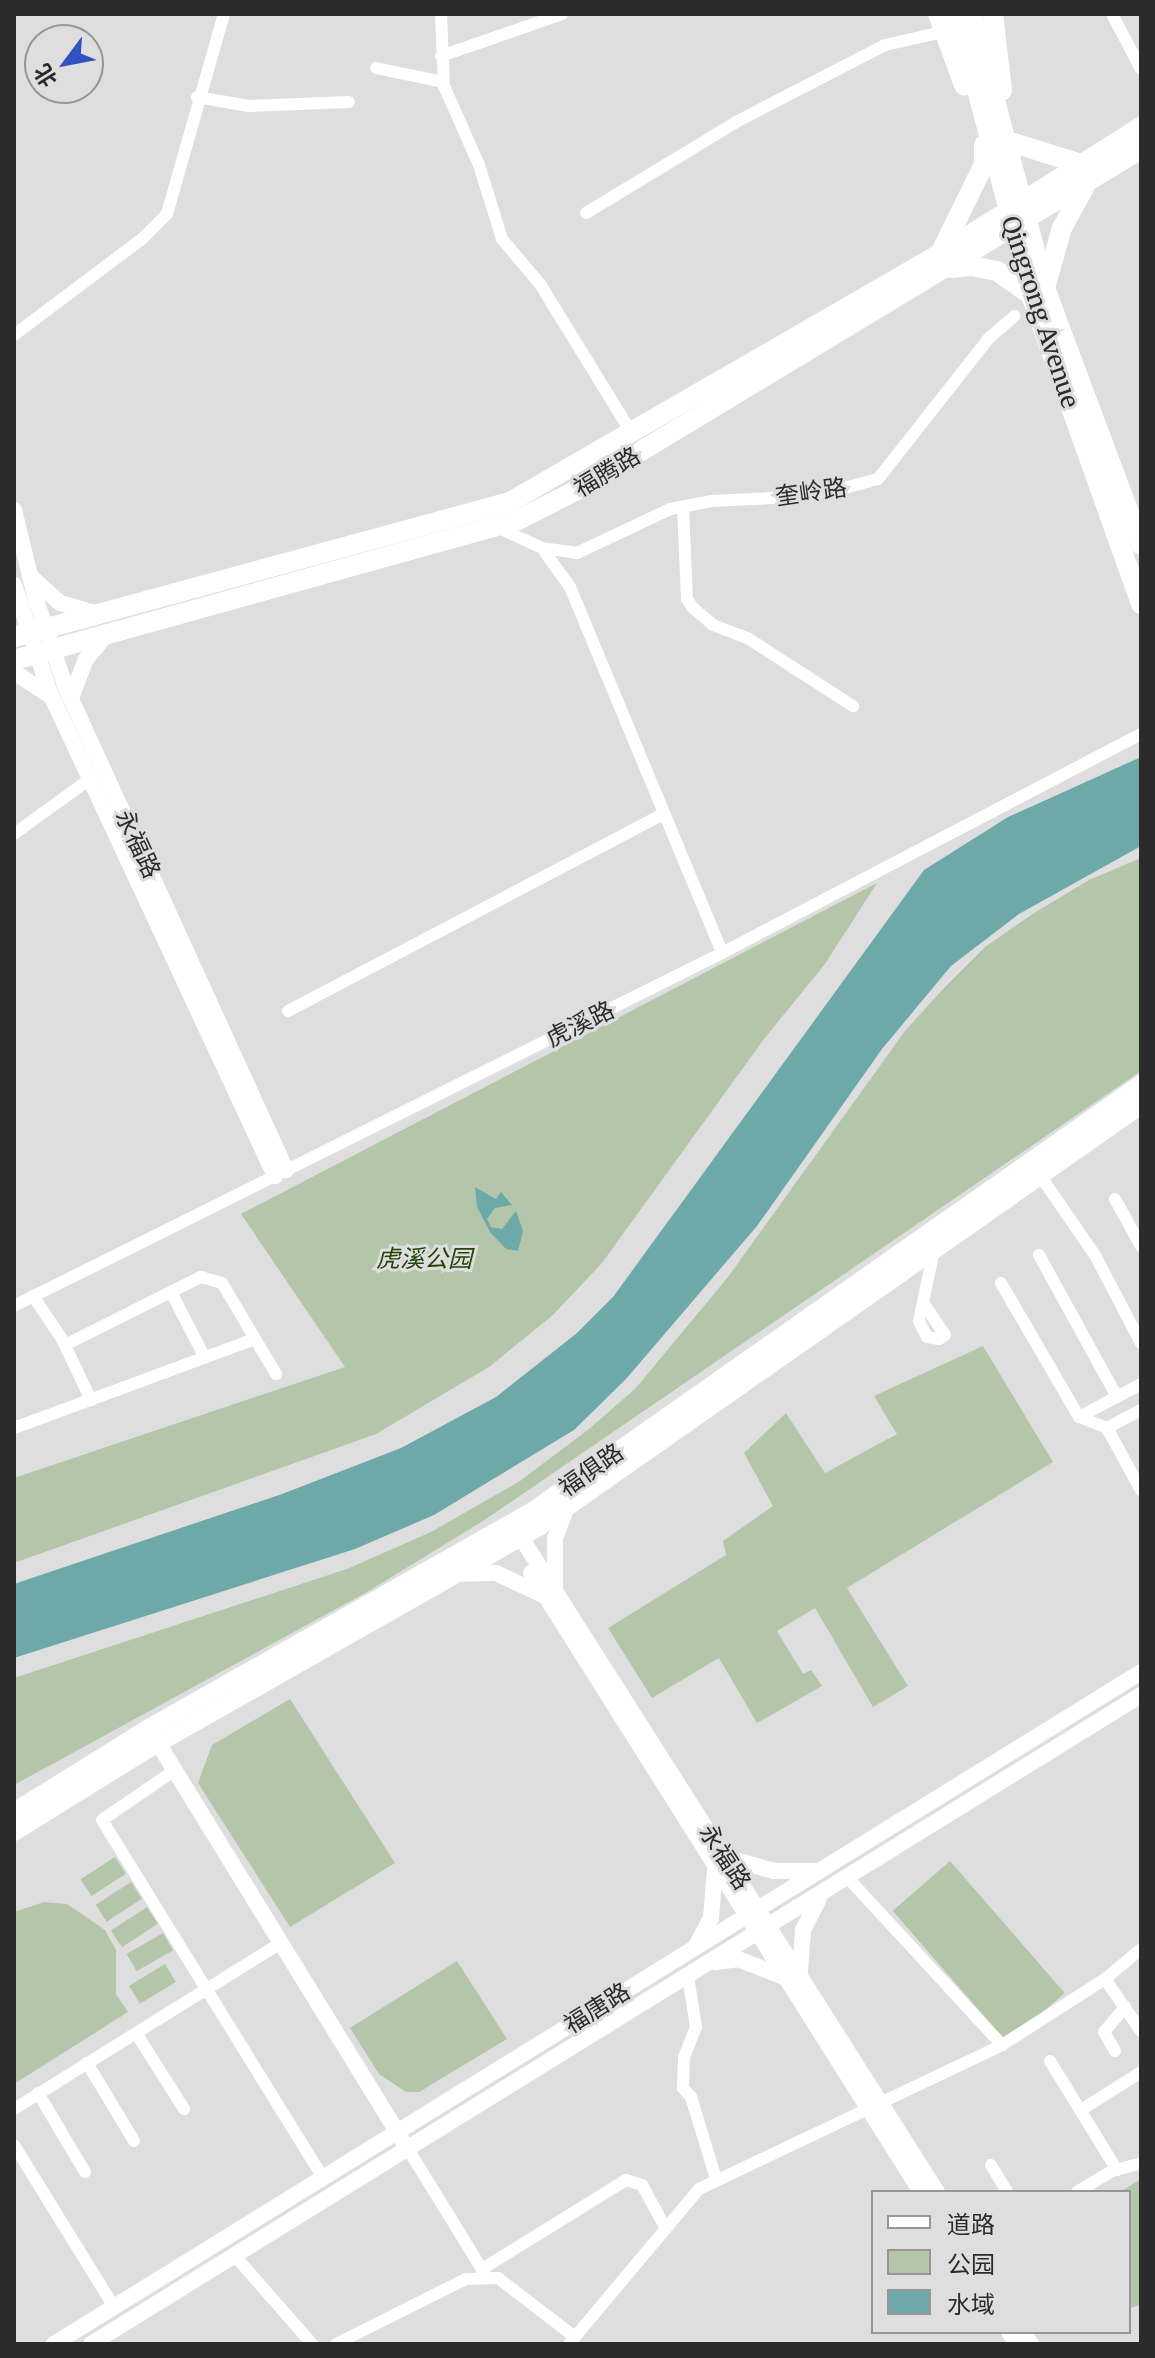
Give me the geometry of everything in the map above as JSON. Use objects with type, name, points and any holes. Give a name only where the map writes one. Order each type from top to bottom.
[{"type":"main road","name":"Qingrong Avenue","points":[[957,14],[958,26],[996,132],[1038,292],[1141,604]]},
{"type":"main road","points":[[958,26],[996,132],[1085,172],[1038,292],[997,271],[944,262],[984,164],[996,132],[1004,112],[993,14]]},
{"type":"main road","name":"福腾路","points":[[14,660],[497,527],[575,491],[1085,172],[1141,127]]},
{"type":"main road","name":"福腾路","points":[[1085,172],[1141,149]]},
{"type":"main road","name":"福腾路","points":[[29,633],[492,509],[633,435],[944,262]]},
{"type":"main road","name":"Qingrong Avenue","points":[[1038,292],[1141,545]]},
{"type":"main road","name":"福俱路","points":[[14,1832],[154,1735],[512,1532],[567,1507],[934,1250],[1141,1084]]},
{"type":"main road","name":"福俱路","points":[[14,1812],[453,1575],[1036,1169],[1141,1105]]},
{"type":"street","points":[[14,335],[143,238],[167,214],[177,189],[197,97],[224,14]]},
{"type":"street","points":[[441,14],[443,82],[451,110],[479,165],[502,239],[540,284],[633,435]]},
{"type":"street","points":[[441,56],[562,14]]},
{"type":"street","points":[[1112,14],[1141,69]]},
{"type":"street","points":[[586,213],[736,122],[885,45],[958,26]]},
{"type":"street","points":[[376,68],[443,82]]},
{"type":"street","points":[[197,97],[249,106],[349,102]]},
{"type":"street","name":"奎岭路","points":[[542,548],[577,553],[683,507],[815,496],[878,479],[988,339],[1014,316]]},
{"type":"street","points":[[683,507],[687,599],[693,608],[853,706]]},
{"type":"street","name":"永福路","points":[[14,510],[30,575],[29,633]]},
{"type":"street","points":[[497,527],[542,548],[570,587],[722,953]]},
{"type":"street","points":[[30,575],[60,603],[100,613]]},
{"type":"street","name":"永福路","points":[[14,585],[29,633],[71,698],[281,1173]]},
{"type":"street","points":[[71,698],[86,659],[106,635]]},
{"type":"street","name":"永福路","points":[[43,652],[52,697],[281,1173]]},
{"type":"street","points":[[14,672],[52,697]]},
{"type":"street","name":"虎溪路","points":[[14,1306],[722,953],[1141,734]]},
{"type":"street","points":[[14,834],[90,779]]},
{"type":"street","points":[[288,1011],[663,814]]},
{"type":"street","points":[[1036,1169],[1096,1257],[1141,1343]]},
{"type":"street","points":[[1115,1199],[1141,1246]]},
{"type":"street","points":[[924,1304],[934,1250]]},
{"type":"street","points":[[1039,1255],[1117,1397]]},
{"type":"street","points":[[65,1345],[201,1277],[222,1283],[276,1374]]},
{"type":"street","points":[[1001,1283],[1079,1417],[1107,1428],[1141,1490]]},
{"type":"street","points":[[171,1292],[205,1358]]},
{"type":"street","points":[[33,1296],[65,1345],[91,1400]]},
{"type":"street","points":[[14,1428],[255,1339]]},
{"type":"street","points":[[1079,1417],[1141,1384]]},
{"type":"street","points":[[1107,1428],[1141,1410]]},
{"type":"street","points":[[453,1575],[496,1573],[551,1594],[555,1538],[567,1507]]},
{"type":"street","name":"永福路","points":[[512,1532],[874,2104],[936,2190]]},
{"type":"street","name":"福唐路","points":[[54,2344],[1141,1672]]},
{"type":"street","name":"福唐路","points":[[91,2344],[1141,1695]]},
{"type":"street","points":[[154,1735],[485,2274],[498,2278],[531,2299],[572,2340],[692,2194],[716,2179],[1002,2045],[1105,1979],[1141,1949]]},
{"type":"street","points":[[175,1770],[102,1820],[323,2178]]},
{"type":"street","points":[[696,1947],[716,1896],[720,1860],[774,1871],[820,1871]]},
{"type":"street","points":[[847,1877],[1002,2045]]},
{"type":"street","points":[[706,1965],[738,1959],[794,1976],[807,1918],[829,1888]]},
{"type":"street","points":[[14,2109],[281,1943]]},
{"type":"street","points":[[688,1976],[696,2027],[684,2057],[683,2088],[691,2097],[716,2179]]},
{"type":"street","points":[[1105,1979],[1141,2031]]},
{"type":"street","points":[[1115,2051],[1104,2032],[1125,2007]]},
{"type":"street","points":[[136,2033],[184,2109]]},
{"type":"street","points":[[1050,2061],[1117,2170]]},
{"type":"street","points":[[87,2063],[134,2141]]},
{"type":"street","points":[[1081,2110],[1141,2072]]},
{"type":"street","points":[[38,2093],[85,2172]]},
{"type":"street","name":"永福路","points":[[874,2104],[920,2190]]},
{"type":"street","points":[[14,2145],[18,2160],[114,2307]]},
{"type":"street","points":[[1081,2190],[1117,2170],[1141,2163]]},
{"type":"street","points":[[991,2165],[1006,2190]]},
{"type":"street","points":[[336,2344],[466,2279],[485,2274],[626,2180],[642,2185],[664,2225]]},
{"type":"street","points":[[235,2256],[312,2344]]},
{"type":"green space","points":[[1141,858],[1141,1071],[483,1521],[367,1592],[14,1785],[14,1678],[347,1569],[431,1532],[520,1481],[589,1429],[635,1389],[728,1277],[905,1031],[943,989],[985,947],[1034,913],[1089,880]]},
{"type":"green space","name":"虎溪公园","points":[[877,883],[825,964],[764,1039],[602,1263],[553,1315],[489,1367],[376,1434],[14,1563],[14,1478],[345,1367],[241,1214]]},
{"type":"green space","points":[[983,1346],[1053,1462],[847,1588],[908,1686],[873,1707],[815,1608],[777,1631],[803,1674],[811,1670],[822,1686],[757,1723],[719,1658],[652,1698],[608,1628],[726,1555],[723,1541],[773,1506],[744,1453],[786,1413],[825,1473],[897,1434],[874,1396]]},
{"type":"green space","points":[[290,1699],[395,1863],[290,1927],[198,1783],[212,1745]]},
{"type":"green space","points":[[115,1857],[126,1874],[92,1896],[81,1879]]},
{"type":"green space","points":[[950,1861],[1065,1993],[1007,2043],[893,1911]]},
{"type":"green space","points":[[131,1882],[142,1899],[107,1922],[96,1905]]},
{"type":"green space","points":[[44,1902],[67,1904],[105,1930],[116,1950],[116,1994],[128,2012],[14,2084],[14,1912]]},
{"type":"green space","points":[[147,1907],[158,1924],[122,1947],[111,1930]]},
{"type":"green space","points":[[163,1933],[173,1950],[137,1971],[127,1954]]},
{"type":"green space","points":[[457,1961],[507,2039],[419,2092],[406,2092],[379,2074],[350,2028]]},
{"type":"green space","points":[[165,1964],[176,1982],[140,2004],[129,1986]]},
{"type":"green space","points":[[1141,2179],[1141,2305],[1131,2308],[1131,2190],[1123,2190]]},
{"type":"water","points":[[1141,757],[1141,846],[1019,914],[951,966],[882,1049],[757,1226],[626,1379],[574,1430],[434,1515],[355,1549],[14,1658],[14,1584],[282,1494],[401,1448],[496,1397],[577,1333],[613,1297],[924,870],[1008,817]]},
{"type":"water","points":[[475,1187],[496,1199],[501,1192],[512,1205],[495,1208],[487,1219],[491,1227],[502,1229],[516,1211],[523,1231],[518,1251],[506,1249],[490,1232],[477,1207]]}]
